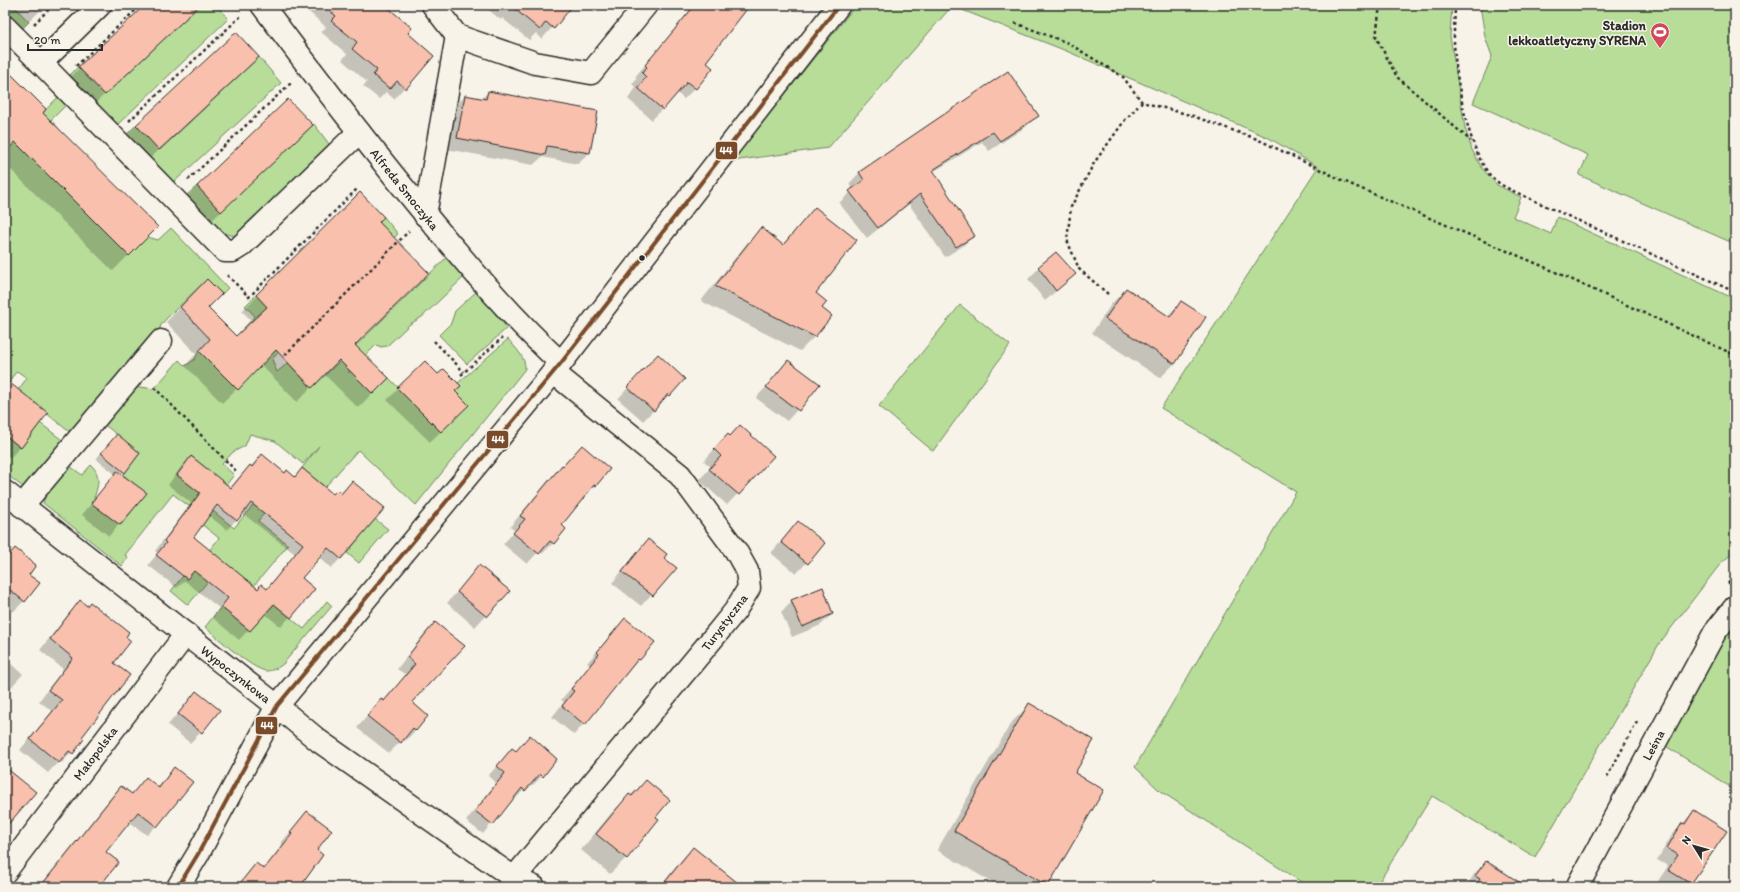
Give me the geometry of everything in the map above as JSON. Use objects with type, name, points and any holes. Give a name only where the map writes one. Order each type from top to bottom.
[{"type":"street","points":[[41,63],[100,5]]},
{"type":"street","points":[[433,5],[457,36],[535,63],[591,73],[646,5]]},
{"type":"street","points":[[178,887],[202,848],[277,706],[557,367],[839,5]]},
{"type":"street","name":"Alfreda Smoczyka","points":[[254,8],[309,66],[425,215],[557,367]]},
{"type":"street","points":[[5,27],[225,251],[233,251],[241,246],[359,132]]},
{"type":"street","points":[[425,215],[457,36]]},
{"type":"street","points":[[11,501],[161,341]]},
{"type":"street","name":"Turystyczna","points":[[519,884],[735,611],[749,588],[747,571],[736,550],[680,475],[557,367]]},
{"type":"street","name":"Wypoczynkowa","points":[[11,501],[186,634],[277,706],[319,742],[519,884]]},
{"type":"street","name":"Leśna","points":[[1577,887],[1715,632],[1735,607]]},
{"type":"street","name":"Małopolska","points":[[5,872],[186,634]]},
{"type":"path","points":[[59,82],[141,5]]},
{"type":"path","points":[[1380,5],[1376,37],[1397,77],[1472,142]]},
{"type":"path","points":[[1455,5],[1454,34],[1456,60],[1465,114],[1472,142],[1485,168],[1498,183],[1522,196],[1735,292]]},
{"type":"path","points":[[113,136],[254,8]]},
{"type":"path","points":[[1015,23],[1068,43],[1123,77],[1142,102],[1190,116],[1257,139],[1350,184],[1540,265],[1735,355]]},
{"type":"path","points":[[171,195],[309,66]]},
{"type":"path","points":[[1108,294],[1079,269],[1067,240],[1071,207],[1094,163],[1125,120],[1142,102]]},
{"type":"path","points":[[225,273],[249,297],[357,189]]},
{"type":"path","points":[[285,355],[425,215]]},
{"type":"path","points":[[461,375],[518,322]]},
{"type":"path","points":[[434,341],[464,372]]},
{"type":"path","points":[[136,369],[236,471]]},
{"type":"green space","points":[[5,5],[13,5],[29,22],[20,31],[5,16]]},
{"type":"green space","points":[[200,5],[217,5],[228,19],[116,126],[67,78],[78,67],[105,95]]},
{"type":"green space","points":[[856,5],[1452,5],[1450,36],[1465,128],[1472,150],[1482,168],[1497,185],[1521,197],[1513,217],[1551,234],[1557,217],[1735,299],[1735,551],[1721,563],[1659,644],[1535,857],[1432,796],[1376,887],[1309,887],[1160,791],[1135,767],[1296,492],[1161,408],[1318,167],[1269,138],[1064,50],[952,6],[828,148],[732,161]]},
{"type":"green space","points":[[1480,5],[1735,5],[1735,244],[1579,175],[1588,155],[1473,103],[1492,56],[1485,37]]},
{"type":"green space","points":[[259,57],[281,83],[173,183],[125,136],[136,125],[160,150]]},
{"type":"green space","points":[[59,96],[67,104],[51,120],[59,129],[31,158],[129,255],[148,237],[158,240],[171,228],[228,288],[222,294],[207,279],[166,319],[161,325],[157,337],[73,435],[18,390],[27,378],[17,371],[5,386],[5,140],[11,146]]},
{"type":"green space","points":[[314,124],[329,144],[235,236],[223,233],[186,196],[197,186],[221,211]]},
{"type":"green space","points":[[384,217],[398,234],[272,359],[277,372],[288,363],[312,388],[446,258],[464,277],[422,317],[410,324],[387,346],[381,347],[376,345],[350,371],[373,394],[389,378],[441,432],[468,405],[455,391],[461,386],[458,383],[508,339],[522,357],[525,369],[416,505],[358,450],[325,487],[302,468],[319,446],[303,464],[275,441],[250,434],[245,446],[233,452],[222,464],[234,475],[208,507],[234,528],[274,480],[285,488],[258,521],[288,545],[253,587],[224,562],[188,605],[171,591],[183,576],[187,579],[219,538],[186,512],[190,507],[173,494],[125,555],[128,557],[122,566],[43,503],[46,494],[66,463],[82,475],[91,465],[95,469],[98,478],[97,488],[92,503],[121,525],[146,493],[123,475],[140,453],[101,422],[133,389],[141,387],[154,389],[179,360],[185,366],[195,359],[199,351],[237,389],[241,331],[255,316],[245,306],[256,295],[280,320]],"holes":[[[191,456],[206,468],[192,486],[177,475]]]},
{"type":"green space","points":[[477,291],[507,328],[467,364],[439,335],[451,323],[455,311]]},
{"type":"green space","points":[[960,305],[1010,345],[933,451],[879,406]]},
{"type":"green space","points":[[40,423],[66,443],[28,484],[23,487],[5,473],[5,435],[21,448]]},
{"type":"green space","points":[[375,519],[388,529],[359,563],[347,553]]},
{"type":"green space","points":[[327,601],[332,606],[283,664],[277,668],[266,671],[252,665],[234,652],[205,627],[221,607],[250,631],[274,604],[304,629]]},
{"type":"green space","points":[[1735,624],[1735,790],[1661,743],[1697,673]]},
{"type":"building","points":[[145,5],[200,5],[105,95],[78,67]]},
{"type":"building","points":[[323,5],[385,5],[412,28],[408,33],[434,56],[406,89],[397,81],[390,89],[373,75],[377,70],[352,49],[357,42],[331,21],[336,16]]},
{"type":"building","points":[[510,5],[573,5],[554,29],[546,22],[540,30]]},
{"type":"building","points":[[695,5],[750,5],[706,62],[713,68],[696,89],[687,82],[663,110],[638,88],[646,77],[642,73],[647,67],[645,65]]},
{"type":"building","points":[[236,32],[259,57],[159,150],[136,125]]},
{"type":"building","points":[[5,68],[46,109],[43,113],[158,227],[129,256],[15,142],[5,153]]},
{"type":"building","points":[[1008,71],[1039,116],[1000,141],[993,132],[933,170],[975,236],[956,247],[920,194],[878,228],[849,191],[864,180],[859,172]]},
{"type":"building","points":[[488,91],[598,111],[590,153],[547,146],[545,155],[457,138],[465,95],[486,99]]},
{"type":"building","points":[[288,99],[313,125],[221,212],[197,186]]},
{"type":"building","points":[[360,192],[384,217],[379,222],[429,273],[355,345],[389,378],[373,394],[339,360],[312,388],[276,350],[238,390],[199,351],[210,339],[180,307],[207,279],[222,294],[208,308],[236,336],[267,307],[256,295]]},
{"type":"building","points":[[815,207],[857,240],[816,293],[827,302],[822,308],[832,316],[815,337],[715,286],[761,227],[783,245]]},
{"type":"building","points":[[1056,252],[1076,274],[1056,291],[1038,267]]},
{"type":"building","points":[[1126,288],[1170,317],[1181,301],[1206,317],[1175,364],[1105,319]]},
{"type":"building","points":[[658,354],[685,379],[670,396],[668,394],[654,411],[627,387]]},
{"type":"building","points":[[788,360],[820,384],[799,411],[766,387]]},
{"type":"building","points":[[425,361],[438,374],[444,369],[461,386],[455,391],[469,405],[441,432],[397,388]]},
{"type":"building","points":[[5,379],[48,413],[21,448],[5,435]]},
{"type":"building","points":[[740,425],[774,456],[739,495],[709,469],[721,456],[714,449],[728,434],[730,436]]},
{"type":"building","points":[[117,434],[140,453],[125,473],[101,453]]},
{"type":"building","points":[[582,445],[610,469],[596,486],[594,485],[562,525],[566,529],[554,544],[550,541],[539,554],[513,533],[525,519],[520,516],[562,465],[563,466]]},
{"type":"building","points":[[262,454],[285,473],[287,470],[295,477],[302,468],[333,494],[337,490],[341,494],[352,481],[385,508],[341,559],[328,548],[302,578],[315,589],[291,618],[274,604],[250,631],[221,607],[228,598],[194,571],[187,579],[156,555],[166,543],[164,541],[200,493],[177,475],[191,456],[231,488],[250,465],[252,467]],"holes":[[[251,503],[303,544],[267,589],[261,584],[258,589],[194,537],[217,505],[237,521]]]},
{"type":"building","points":[[117,471],[147,493],[120,525],[91,503]]},
{"type":"building","points":[[798,521],[825,543],[808,564],[781,542]]},
{"type":"building","points":[[648,539],[667,554],[664,558],[677,568],[653,596],[622,572]]},
{"type":"building","points":[[15,548],[36,565],[29,575],[40,583],[25,602],[5,586],[5,560]]},
{"type":"building","points":[[479,565],[510,591],[487,617],[457,592]]},
{"type":"building","points":[[823,587],[833,614],[802,627],[791,600]]},
{"type":"building","points":[[80,600],[87,606],[90,602],[129,632],[126,637],[131,641],[114,663],[130,675],[82,737],[84,739],[73,754],[69,751],[59,763],[30,739],[62,700],[48,690],[73,658],[50,639]]},
{"type":"building","points":[[625,618],[655,642],[640,660],[638,659],[585,725],[562,706],[574,691],[571,689],[599,654],[597,652]]},
{"type":"building","points":[[435,622],[465,646],[412,702],[428,716],[416,731],[413,728],[401,743],[367,716],[381,699],[384,701],[415,664],[407,657]]},
{"type":"building","points":[[196,691],[220,710],[202,733],[178,714]]},
{"type":"building","points":[[1029,703],[1094,740],[1075,773],[1104,790],[1048,886],[954,831]]},
{"type":"building","points":[[530,735],[557,759],[543,777],[540,774],[525,791],[522,788],[493,825],[475,811],[505,773],[497,766],[512,748],[516,751]]},
{"type":"building","points":[[5,767],[36,792],[5,828]]},
{"type":"building","points":[[174,767],[193,782],[157,827],[138,812],[106,852],[119,862],[99,887],[40,887],[121,786],[132,794],[146,777],[159,788]]},
{"type":"building","points":[[646,780],[670,800],[656,817],[659,819],[627,859],[596,834],[629,794],[632,796]]},
{"type":"building","points":[[1694,810],[1727,831],[1691,884],[1668,870],[1678,855],[1667,848],[1682,823],[1685,824]]},
{"type":"building","points":[[307,811],[332,830],[317,850],[323,855],[300,887],[237,887],[256,863],[264,869],[292,834],[290,832]]},
{"type":"building","points":[[693,847],[743,887],[661,887]]},
{"type":"building","points":[[1486,861],[1527,887],[1475,887],[1480,879],[1475,876]]},
{"type":"transit line","name":"44","points":[[178,887],[198,854],[277,706],[561,363],[839,5]]},
{"type":"place","name":"Stadion lekkoatletyczny SYRENA","points":[[1660,49]]}]
